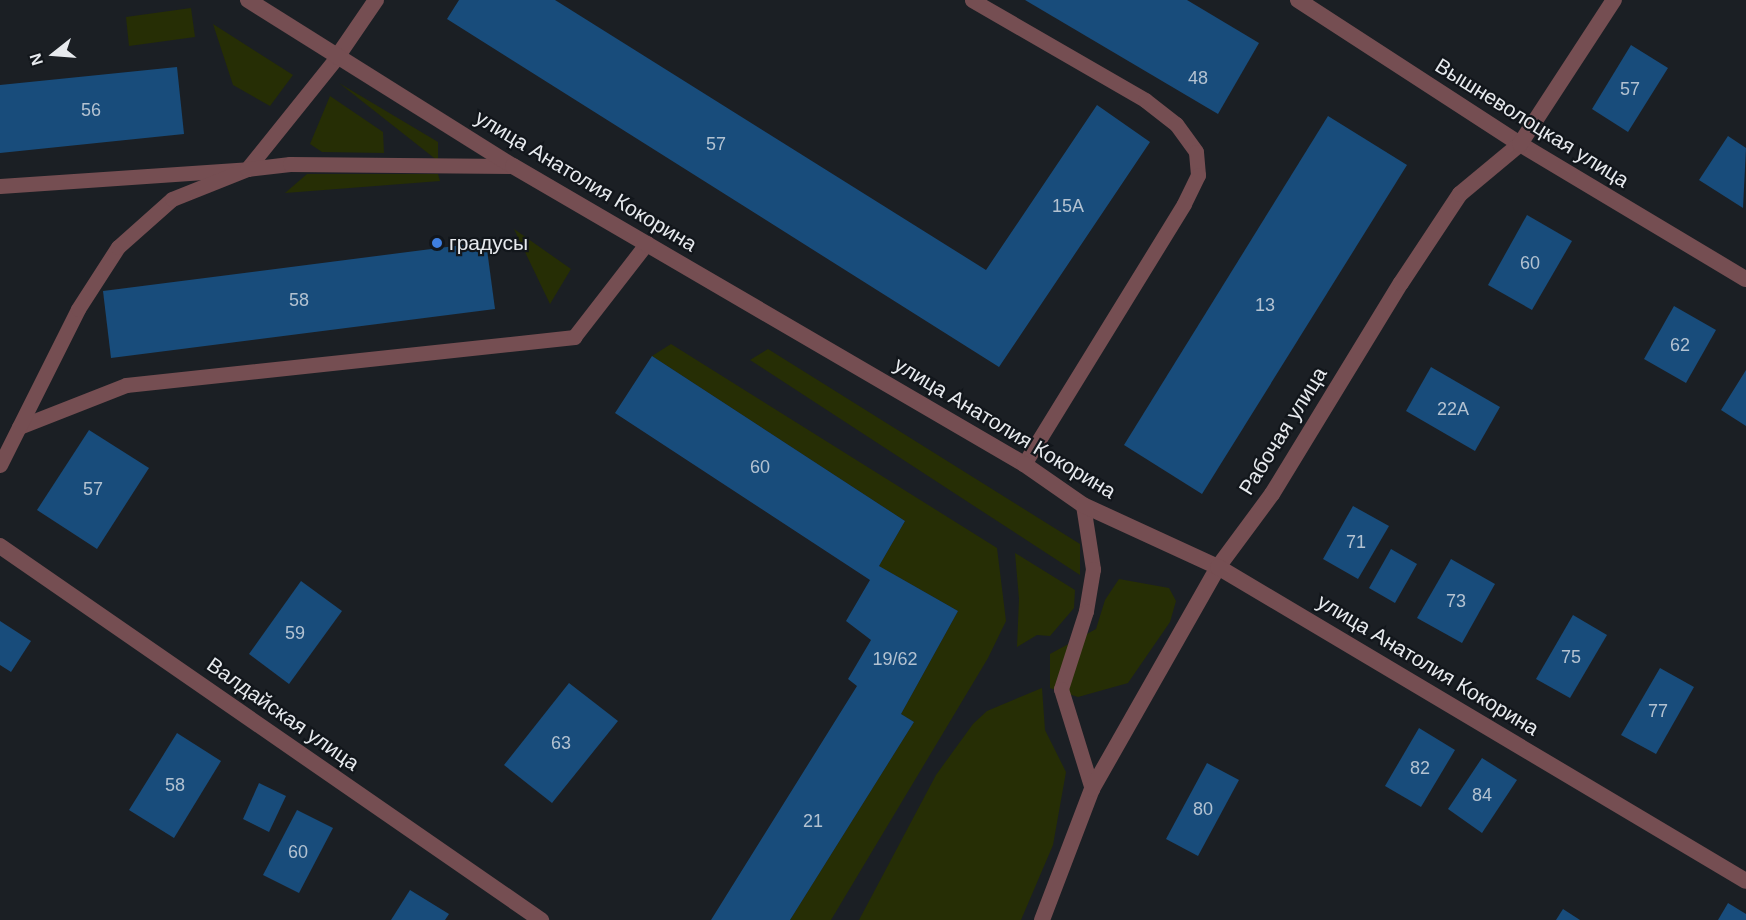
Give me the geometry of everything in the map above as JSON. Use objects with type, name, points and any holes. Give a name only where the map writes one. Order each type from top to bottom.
[{"type":"street","name":"улица Анатолия Кокорина","points":[[248,0],[513,166],[1024,464],[1083,505],[1218,567],[1746,881]]},
{"type":"street","points":[[337,57],[376,0]]},
{"type":"street","name":"Вышневолоцкая улица","points":[[1298,0],[1520,144],[1746,279]]},
{"type":"street","name":"Рабочая улица","points":[[1042,920],[1092,789],[1218,567],[1272,494],[1401,283],[1460,194],[1520,144],[1614,0]]},
{"type":"street","name":"Валдайская улица","points":[[0,546],[541,920]]},
{"type":"lane","points":[[972,0],[1145,100],[1176,124],[1196,152],[1198,175],[1184,204],[1024,464]]},
{"type":"lane","points":[[0,465],[78,309],[118,248],[172,199],[247,169],[337,57]]},
{"type":"lane","points":[[0,186],[290,164],[513,166]]},
{"type":"lane","points":[[19,427],[126,386],[574,337],[647,243]]},
{"type":"lane","points":[[1083,505],[1093,569],[1086,611],[1061,689],[1092,789]]},
{"type":"green space","points":[[191,8],[195,37],[129,46],[126,17]]},
{"type":"green space","points":[[213,24],[293,75],[270,106],[233,85]]},
{"type":"green space","points":[[339,83],[438,142],[438,161]]},
{"type":"green space","points":[[330,96],[383,132],[384,153],[322,152],[310,144]]},
{"type":"green space","points":[[307,174],[438,174],[440,181],[285,193]]},
{"type":"green space","points":[[514,229],[571,269],[550,304]]},
{"type":"green space","points":[[671,344],[997,548],[1006,621],[988,658],[831,920],[790,920],[914,722],[901,714],[958,611],[879,566],[905,521],[652,356]]},
{"type":"green space","points":[[768,349],[1080,544],[1080,575],[750,360]]},
{"type":"green space","points":[[1015,553],[1075,590],[1074,608],[1050,636],[1037,635],[1017,647],[1019,599]]},
{"type":"green space","points":[[1119,579],[1169,588],[1176,601],[1170,622],[1128,683],[1078,697],[1050,688],[1050,654],[1096,629],[1105,600]]},
{"type":"green space","points":[[1042,688],[1045,730],[1066,772],[1053,845],[1021,920],[859,920],[936,775],[973,724],[987,711]]},
{"type":"building","points":[[459,0],[555,0],[986,270],[1097,105],[1150,142],[999,367],[447,19]]},
{"type":"building","points":[[1025,0],[1187,0],[1259,43],[1218,114]]},
{"type":"building","points":[[1631,45],[1668,68],[1628,132],[1592,109]]},
{"type":"building","points":[[177,67],[184,134],[0,153],[0,85]]},
{"type":"building","points":[[1328,116],[1407,165],[1202,494],[1124,445]]},
{"type":"building","points":[[1728,136],[1746,148],[1743,208],[1699,180]]},
{"type":"building","points":[[1527,215],[1572,241],[1532,310],[1488,285]]},
{"type":"building","points":[[486,242],[495,309],[111,358],[103,291]]},
{"type":"building","points":[[1674,306],[1716,330],[1686,383],[1644,359]]},
{"type":"building","points":[[652,356],[905,521],[879,566],[958,611],[901,714],[914,722],[790,920],[711,920],[857,686],[848,679],[871,640],[846,621],[870,580],[615,413]]},
{"type":"building","points":[[1431,367],[1500,407],[1475,451],[1406,411]]},
{"type":"building","points":[[1746,370],[1746,426],[1721,410]]},
{"type":"building","points":[[89,430],[149,468],[97,549],[37,510]]},
{"type":"building","points":[[1353,506],[1389,526],[1358,579],[1323,559]]},
{"type":"building","points":[[1391,549],[1417,564],[1395,603],[1369,588]]},
{"type":"building","points":[[1451,559],[1495,584],[1462,643],[1417,618]]},
{"type":"building","points":[[301,581],[342,611],[289,684],[249,654]]},
{"type":"building","points":[[1573,615],[1607,635],[1570,698],[1536,679]]},
{"type":"building","points":[[0,621],[31,641],[11,672],[0,665]]},
{"type":"building","points":[[1660,668],[1694,687],[1656,754],[1621,735]]},
{"type":"building","points":[[569,683],[618,721],[552,803],[504,765]]},
{"type":"building","points":[[1419,728],[1455,750],[1421,807],[1385,786]]},
{"type":"building","points":[[177,733],[221,761],[174,838],[129,810]]},
{"type":"building","points":[[1482,758],[1517,780],[1482,833],[1448,809]]},
{"type":"building","points":[[1207,763],[1239,780],[1198,856],[1166,839]]},
{"type":"building","points":[[259,783],[286,796],[269,832],[243,819]]},
{"type":"building","points":[[297,810],[333,828],[299,893],[263,875]]},
{"type":"building","points":[[410,890],[449,914],[445,920],[391,920]]},
{"type":"building","points":[[1728,903],[1746,914],[1746,920],[1718,920]]},
{"type":"building","points":[[1563,909],[1580,920],[1556,920]]},
{"type":"place","name":"градусы","points":[[437,243]]}]
